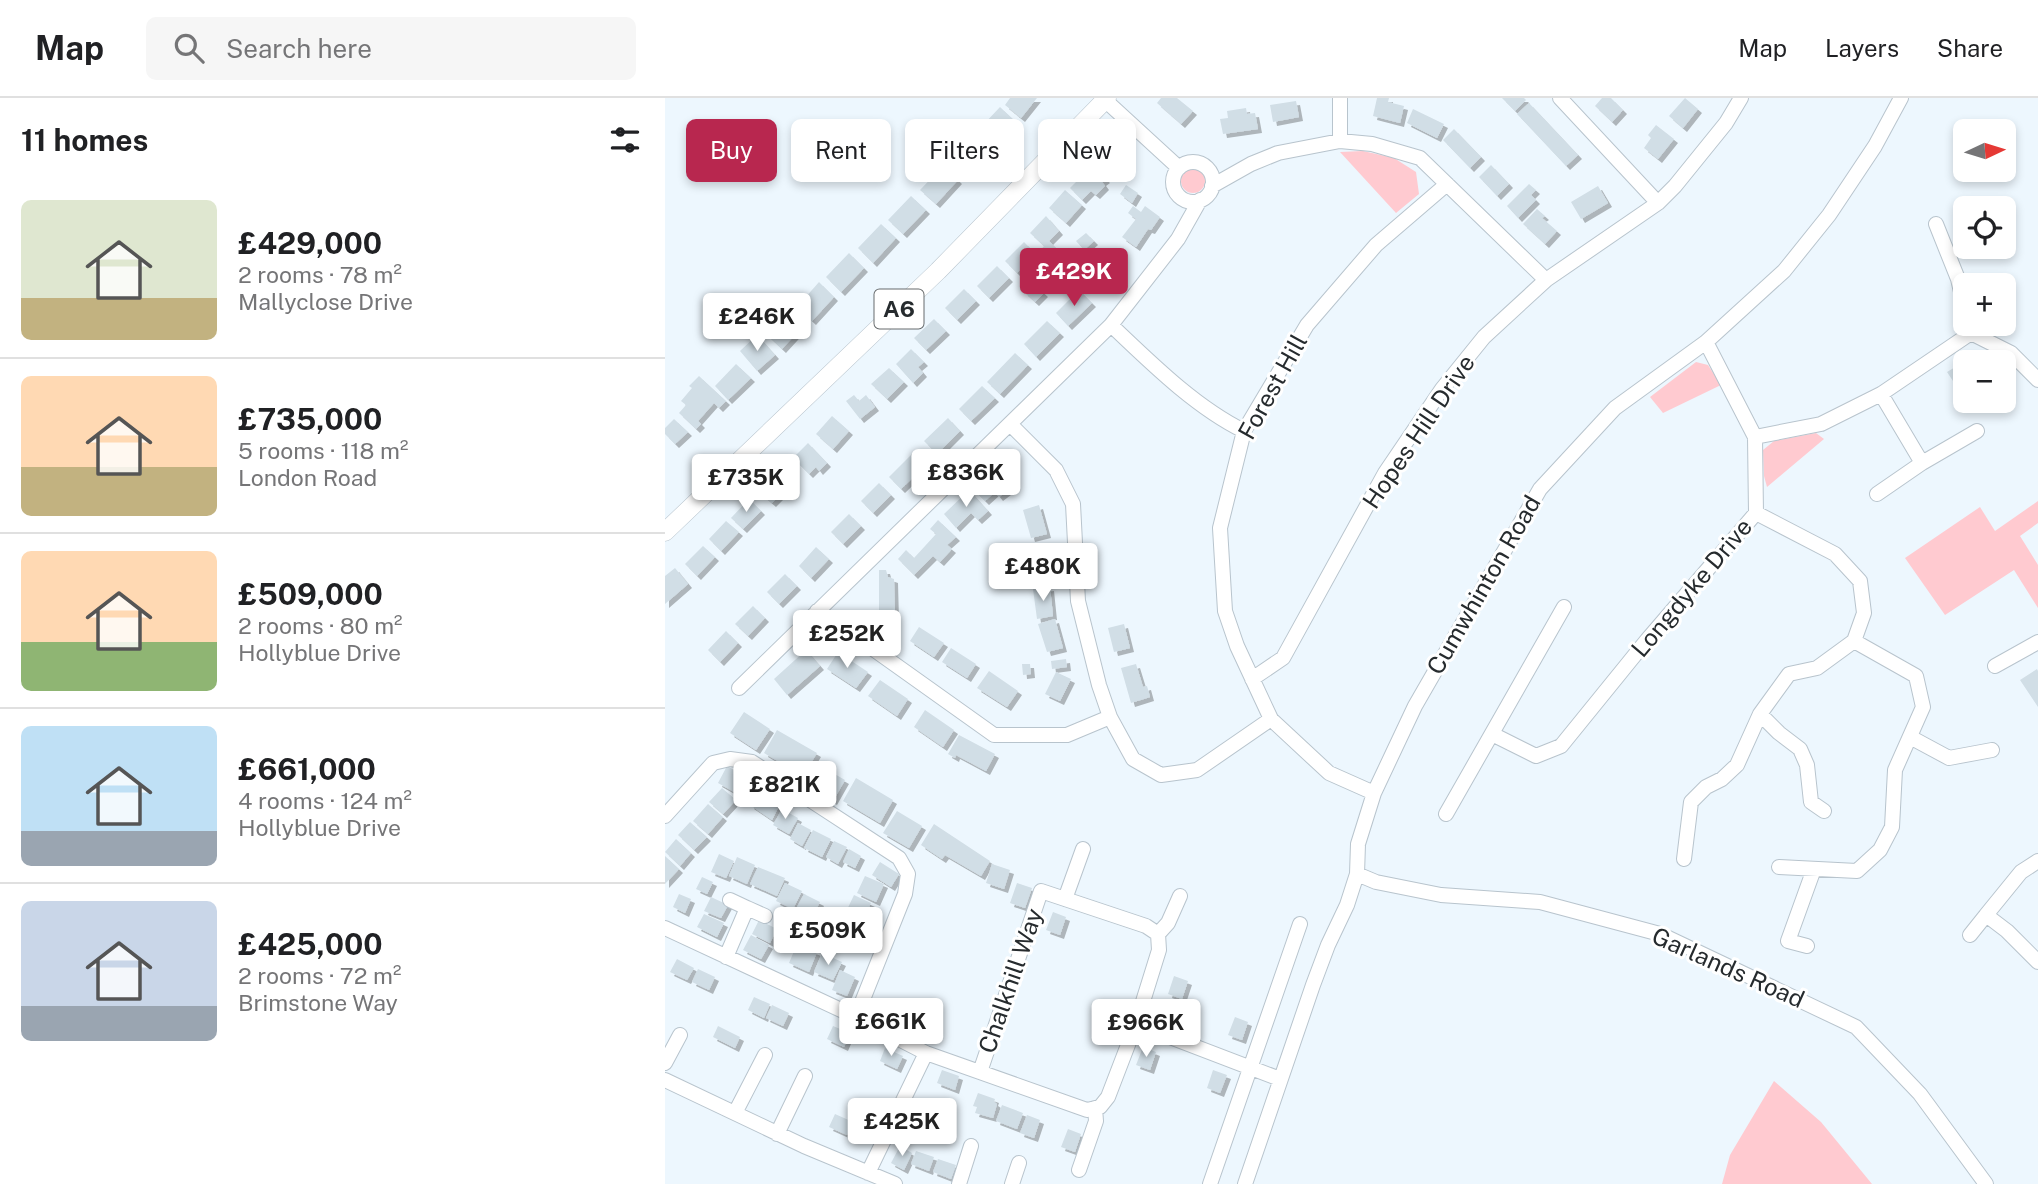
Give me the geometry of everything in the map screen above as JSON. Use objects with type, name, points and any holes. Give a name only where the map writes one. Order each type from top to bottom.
[{"type":"main road","name":"A6","points":[[665,532],[938,271],[1106,99]]},
{"type":"street","points":[[1340,98],[1341,141]]},
{"type":"street","points":[[1560,98],[1658,203]]},
{"type":"street","name":"Hopes Hill Drive","points":[[1252,679],[1283,657],[1385,473],[1441,389],[1484,337],[1546,279],[1658,203],[1726,124],[1741,98]]},
{"type":"street","name":"Cumwhinton Road","points":[[1245,1184],[1313,985],[1347,905],[1357,874],[1358,844],[1374,793],[1415,706],[1539,489],[1615,408],[1706,342],[1784,271],[1829,215],[1875,146],[1901,98]]},
{"type":"street","points":[[1106,99],[1179,168]]},
{"type":"street","points":[[1212,186],[1251,164],[1278,153],[1341,141],[1371,144],[1420,158],[1546,279]]},
{"type":"street","points":[[739,688],[1111,325],[1178,239],[1200,200],[1210,192],[1212,175],[1205,166],[1194,162],[1179,168],[1174,179],[1176,190],[1183,198],[1200,200]]},
{"type":"street","name":"Forest Hill","points":[[1374,793],[1329,773],[1271,719],[1237,646],[1225,611],[1220,528],[1244,431],[1307,325],[1376,245],[1447,184]]},
{"type":"street","points":[[1936,225],[1956,273]]},
{"type":"street","points":[[1111,325],[1139,352],[1220,419],[1244,431]]},
{"type":"street","points":[[1755,437],[1821,424],[1881,394],[1959,336]]},
{"type":"street","points":[[1983,336],[2011,353],[2038,380]]},
{"type":"street","name":"Longdyke Drive","points":[[1492,734],[1536,756],[1561,746],[1756,513],[1755,437],[1706,342]]},
{"type":"street","points":[[1881,394],[1921,463]]},
{"type":"street","points":[[1010,424],[1056,470],[1073,504],[1078,601],[1110,717],[1133,759],[1161,775],[1197,769],[1271,719]]},
{"type":"street","points":[[1877,494],[1921,463],[1977,431]]},
{"type":"street","points":[[1684,859],[1691,802],[1706,787],[1722,779],[1737,765],[1760,714],[1789,674],[1817,668],[1854,641],[1864,613],[1860,581],[1835,554],[1756,513]]},
{"type":"street","points":[[1446,814],[1564,607]]},
{"type":"street","points":[[817,611],[994,735],[1067,735],[1110,717]]},
{"type":"street","points":[[1779,867],[1857,871],[1879,850],[1892,827],[1895,769],[1923,706],[1916,676],[1854,641]]},
{"type":"street","points":[[1996,666],[2038,642]]},
{"type":"street","points":[[1760,714],[1800,749],[1807,765],[1811,802],[1824,811]]},
{"type":"street","points":[[1910,737],[1949,758],[1992,750]]},
{"type":"street","points":[[665,816],[713,763],[730,759],[752,762],[899,858],[908,874],[905,894],[856,1017]]},
{"type":"street","points":[[1083,849],[1065,899],[1146,926],[1158,934]]},
{"type":"street","points":[[1970,935],[2021,872],[2038,860]]},
{"type":"street","points":[[1807,946],[1788,941],[1814,869]]},
{"type":"street","name":"Garlands Road","points":[[1357,874],[1376,882],[1441,895],[1540,902],[1660,934],[1856,1027],[1920,1094],[1986,1184]]},
{"type":"street","name":"Chalkhill Way","points":[[980,1072],[1041,891],[1065,899]]},
{"type":"street","points":[[665,928],[856,1017],[926,1053],[1087,1110],[1100,1107],[1108,1097],[1136,1024],[1159,950],[1158,934],[1168,923],[1180,896]]},
{"type":"street","points":[[730,900],[765,916]]},
{"type":"street","points":[[726,957],[747,908]]},
{"type":"street","points":[[1986,915],[2038,962]]},
{"type":"street","points":[[1210,1184],[1300,924]]},
{"type":"street","points":[[1136,1024],[1280,1079]]},
{"type":"street","points":[[665,1063],[680,1035]]},
{"type":"street","points":[[868,1173],[926,1053]]},
{"type":"street","points":[[735,1113],[765,1055]]},
{"type":"street","points":[[777,1133],[805,1076]]},
{"type":"street","points":[[665,1080],[777,1133],[895,1184]]},
{"type":"street","points":[[1079,1170],[1096,1121],[1095,1108]]},
{"type":"street","points":[[959,1184],[971,1146]]},
{"type":"street","points":[[1012,1184],[1019,1163]]},
{"type":"shaded area","points":[[1363,151],[1394,158],[1416,172],[1419,194],[1396,213],[1340,152]]},
{"type":"shaded area","points":[[1188,169],[1198,169],[1205,176],[1205,186],[1198,193],[1188,193],[1181,186],[1181,176]]},
{"type":"shaded area","points":[[1696,362],[1708,365],[1721,385],[1663,413],[1650,397]]},
{"type":"shaded area","points":[[1816,433],[1824,439],[1767,487],[1763,450],[1774,441]]},
{"type":"shaded area","points":[[2038,501],[2038,523],[2020,536],[2038,565],[2038,608],[2014,570],[1945,615],[1905,558],[1980,507],[1995,531]]},
{"type":"shaded area","points":[[1774,1081],[1821,1122],[1872,1184],[1722,1184],[1730,1155]]},
{"type":"building","points":[[1010,98],[1037,98],[1021,118],[1005,105]]},
{"type":"building","points":[[1161,98],[1177,98],[1193,111],[1181,124],[1157,103]]},
{"type":"building","points":[[1377,98],[1389,98],[1388,102],[1404,106],[1400,123],[1373,116]]},
{"type":"building","points":[[1502,98],[1524,98],[1526,100],[1515,111]]},
{"type":"building","points":[[1602,98],[1611,98],[1623,110],[1612,122],[1595,106]]},
{"type":"building","points":[[1685,98],[1698,109],[1683,128],[1669,116]]},
{"type":"building","points":[[1296,101],[1299,117],[1273,122],[1270,105]]},
{"type":"building","points":[[1529,103],[1578,155],[1566,166],[1517,114]]},
{"type":"building","points":[[1000,107],[1013,119],[989,119]]},
{"type":"building","points":[[1246,108],[1247,114],[1255,113],[1258,129],[1223,134],[1220,119],[1228,118],[1227,111]]},
{"type":"building","points":[[1413,109],[1444,124],[1437,138],[1407,123]]},
{"type":"building","points":[[1656,125],[1674,139],[1658,159],[1644,148],[1651,138],[1648,135]]},
{"type":"building","points":[[1454,129],[1481,157],[1470,168],[1443,140]]},
{"type":"building","points":[[1491,165],[1509,184],[1497,196],[1479,177]]},
{"type":"building","points":[[928,182],[956,182],[936,204],[920,190]]},
{"type":"building","points":[[1076,182],[1102,182],[1105,186],[1096,195],[1091,191],[1082,200],[1070,188]]},
{"type":"building","points":[[1529,184],[1536,190],[1531,195],[1536,200],[1518,218],[1507,206]]},
{"type":"building","points":[[1126,185],[1138,193],[1132,203],[1120,194]]},
{"type":"building","points":[[1598,186],[1608,203],[1581,219],[1571,202]]},
{"type":"building","points":[[1065,190],[1082,205],[1066,223],[1049,208]]},
{"type":"building","points":[[911,196],[926,210],[903,234],[888,220]]},
{"type":"building","points":[[1133,206],[1141,212],[1145,206],[1160,217],[1136,247],[1122,237],[1136,219],[1128,213]]},
{"type":"building","points":[[1537,209],[1545,216],[1542,218],[1557,231],[1545,244],[1523,224]]},
{"type":"building","points":[[1046,216],[1059,231],[1049,241],[1056,248],[1051,253],[1054,256],[1050,261],[1039,252],[1044,246],[1030,233]]},
{"type":"building","points":[[881,224],[896,238],[873,263],[858,248]]},
{"type":"building","points":[[1086,233],[1094,241],[1084,250],[1076,241]]},
{"type":"building","points":[[1024,242],[1036,254],[1017,273],[1005,261]]},
{"type":"building","points":[[1105,250],[1122,264],[1101,290],[1084,277]]},
{"type":"building","points":[[849,253],[864,268],[841,292],[826,277]]},
{"type":"building","points":[[997,266],[1009,278],[989,298],[977,286]]},
{"type":"building","points":[[819,282],[834,297],[812,321],[797,307]]},
{"type":"building","points":[[1032,282],[1044,293],[1035,302],[1024,292]]},
{"type":"building","points":[[964,289],[976,301],[957,320],[945,308]]},
{"type":"building","points":[[1079,290],[1092,303],[1068,326],[1056,313]]},
{"type":"building","points":[[789,311],[804,325],[782,349],[767,335]]},
{"type":"building","points":[[934,319],[946,331],[926,350],[914,338]]},
{"type":"building","points":[[1047,321],[1060,333],[1036,357],[1024,344]]},
{"type":"building","points":[[757,335],[775,355],[757,371],[740,351]]},
{"type":"building","points":[[911,349],[924,362],[918,367],[923,373],[913,383],[896,364]]},
{"type":"building","points":[[1015,353],[1028,365],[1000,394],[987,382]]},
{"type":"building","points":[[736,364],[751,378],[728,400],[715,386]]},
{"type":"building","points":[[889,368],[904,382],[887,399],[871,384]]},
{"type":"building","points":[[1953,368],[1953,381],[1947,372]]},
{"type":"building","points":[[699,376],[726,401],[719,408],[714,403],[698,421],[701,424],[696,429],[679,413],[686,405],[681,401],[692,388],[689,386]]},
{"type":"building","points":[[982,386],[995,398],[971,421],[959,409]]},
{"type":"building","points":[[854,395],[859,401],[866,395],[875,407],[860,419],[846,401]]},
{"type":"building","points":[[832,416],[849,431],[833,449],[816,434]]},
{"type":"building","points":[[948,418],[960,431],[937,454],[924,441]]},
{"type":"building","points":[[674,419],[688,432],[675,444],[665,434],[665,428]]},
{"type":"building","points":[[808,443],[827,463],[819,471],[816,467],[809,474],[793,458]]},
{"type":"building","points":[[913,453],[925,466],[901,489],[889,477]]},
{"type":"building","points":[[1000,464],[1011,476],[1002,485],[1007,491],[999,497],[995,492],[985,501],[973,489]]},
{"type":"building","points":[[777,473],[790,485],[772,503],[759,492]]},
{"type":"building","points":[[879,483],[891,495],[873,513],[861,501]]},
{"type":"building","points":[[969,490],[988,511],[978,520],[971,513],[956,528],[944,514]]},
{"type":"building","points":[[749,499],[761,511],[743,529],[731,518]]},
{"type":"building","points":[[1039,505],[1047,534],[1031,538],[1023,510]]},
{"type":"building","points":[[849,514],[861,526],[843,544],[831,532]]},
{"type":"building","points":[[938,520],[956,537],[947,545],[952,549],[940,562],[933,556],[914,575],[898,559],[906,550],[914,558],[936,534],[930,529]]},
{"type":"building","points":[[726,521],[739,532],[721,551],[709,539]]},
{"type":"building","points":[[703,546],[715,557],[697,576],[685,564]]},
{"type":"building","points":[[816,547],[829,559],[811,578],[799,566]]},
{"type":"building","points":[[1049,548],[1051,578],[1034,578],[1033,549]]},
{"type":"building","points":[[675,568],[688,584],[665,604],[665,576]]},
{"type":"building","points":[[879,570],[886,570],[888,577],[894,579],[895,616],[879,616]]},
{"type":"building","points":[[785,574],[797,586],[779,604],[767,592]]},
{"type":"building","points":[[1050,587],[1053,616],[1037,619],[1033,589]]},
{"type":"building","points":[[753,606],[765,618],[748,636],[735,624]]},
{"type":"building","points":[[1055,619],[1063,648],[1047,652],[1038,624]]},
{"type":"building","points":[[1124,624],[1130,648],[1114,652],[1108,628]]},
{"type":"building","points":[[919,627],[944,643],[934,657],[910,641]]},
{"type":"building","points":[[726,631],[738,643],[720,662],[708,650]]},
{"type":"building","points":[[951,648],[976,664],[967,678],[942,662]]},
{"type":"building","points":[[806,650],[820,666],[787,695],[774,679]]},
{"type":"building","points":[[838,652],[868,672],[856,688],[827,669]]},
{"type":"building","points":[[1066,659],[1067,667],[1052,669],[1051,661]]},
{"type":"building","points":[[1022,664],[1030,664],[1031,674],[1023,675]]},
{"type":"building","points":[[1136,664],[1143,687],[1147,686],[1150,697],[1131,703],[1121,668]]},
{"type":"building","points":[[2037,669],[2038,671],[2038,707],[2020,680]]},
{"type":"building","points":[[989,671],[1018,691],[1007,707],[977,688]]},
{"type":"building","points":[[1056,672],[1071,679],[1060,701],[1045,694]]},
{"type":"building","points":[[880,680],[908,699],[897,716],[868,696]]},
{"type":"building","points":[[925,710],[954,730],[943,747],[914,727]]},
{"type":"building","points":[[744,712],[770,729],[756,750],[730,733]]},
{"type":"building","points":[[777,730],[817,753],[803,776],[764,753]]},
{"type":"building","points":[[959,735],[995,754],[986,771],[956,755],[955,758],[948,754]]},
{"type":"building","points":[[819,765],[845,780],[833,801],[807,785]]},
{"type":"building","points":[[727,766],[745,776],[736,793],[718,783]]},
{"type":"building","points":[[856,778],[893,800],[880,823],[843,801]]},
{"type":"building","points":[[722,788],[736,800],[723,814],[709,802]]},
{"type":"building","points":[[755,794],[779,806],[772,820],[750,805]]},
{"type":"building","points":[[708,804],[723,817],[708,834],[693,821]]},
{"type":"building","points":[[782,809],[798,818],[789,834],[773,825]]},
{"type":"building","points":[[897,811],[922,826],[909,848],[883,833]]},
{"type":"building","points":[[690,822],[707,837],[694,850],[678,835]]},
{"type":"building","points":[[798,823],[811,830],[802,846],[790,839]]},
{"type":"building","points":[[934,824],[990,861],[981,876],[945,855],[942,859],[921,845]]},
{"type":"building","points":[[813,830],[831,839],[822,857],[804,848]]},
{"type":"building","points":[[676,839],[691,853],[680,866],[665,852]]},
{"type":"building","points":[[834,841],[847,847],[838,864],[826,857]]},
{"type":"building","points":[[849,849],[861,856],[855,868],[843,862]]},
{"type":"building","points":[[719,854],[734,861],[726,878],[711,872]]},
{"type":"building","points":[[665,856],[679,869],[665,884]]},
{"type":"building","points":[[737,857],[755,865],[747,884],[729,876]]},
{"type":"building","points":[[880,862],[899,874],[891,887],[872,875]]},
{"type":"building","points":[[992,864],[1010,870],[1004,889],[986,883]]},
{"type":"building","points":[[758,867],[785,878],[777,896],[750,884]]},
{"type":"building","points":[[865,876],[884,884],[876,902],[857,893]]},
{"type":"building","points":[[702,877],[713,882],[707,894],[696,889]]},
{"type":"building","points":[[785,883],[802,891],[793,909],[776,901]]},
{"type":"building","points":[[1017,883],[1032,888],[1025,908],[1010,903]]},
{"type":"building","points":[[679,894],[691,899],[685,913],[673,907]]},
{"type":"building","points":[[804,894],[820,902],[811,919],[795,911]]},
{"type":"building","points":[[854,895],[871,903],[861,924],[844,916]]},
{"type":"building","points":[[711,897],[728,905],[721,918],[704,911]]},
{"type":"building","points":[[1053,912],[1066,917],[1060,935],[1046,930]]},
{"type":"building","points":[[704,914],[724,923],[717,937],[697,927]]},
{"type":"building","points":[[759,920],[777,929],[770,943],[752,934]]},
{"type":"building","points":[[848,920],[866,928],[858,946],[840,938]]},
{"type":"building","points":[[795,922],[807,927],[801,940],[789,935]]},
{"type":"building","points":[[751,935],[769,945],[761,959],[743,950]]},
{"type":"building","points":[[797,944],[817,952],[809,972],[789,963]]},
{"type":"building","points":[[822,953],[842,962],[833,980],[814,972]]},
{"type":"building","points":[[677,959],[694,968],[687,980],[670,972]]},
{"type":"building","points":[[698,969],[715,977],[709,990],[692,982]]},
{"type":"building","points":[[840,970],[855,977],[847,996],[832,990]]},
{"type":"building","points":[[1174,976],[1188,981],[1182,999],[1168,994]]},
{"type":"building","points":[[754,997],[770,1004],[764,1018],[748,1010]]},
{"type":"building","points":[[772,1005],[789,1013],[783,1026],[766,1018]]},
{"type":"building","points":[[1235,1017],[1248,1022],[1242,1040],[1228,1035]]},
{"type":"building","points":[[718,1026],[740,1037],[735,1048],[713,1037]]},
{"type":"building","points":[[833,1026],[850,1033],[844,1047],[827,1039]]},
{"type":"building","points":[[1143,1047],[1156,1052],[1150,1070],[1136,1065]]},
{"type":"building","points":[[885,1048],[903,1056],[897,1069],[880,1061]]},
{"type":"building","points":[[942,1070],[959,1076],[955,1090],[937,1083]]},
{"type":"building","points":[[1213,1070],[1227,1075],[1220,1093],[1207,1088]]},
{"type":"building","points":[[978,1093],[995,1099],[997,1104],[993,1118],[975,1113],[977,1107],[973,1106]]},
{"type":"building","points":[[1002,1105],[1023,1113],[1017,1129],[996,1121]]},
{"type":"building","points":[[835,1114],[853,1122],[847,1135],[829,1127]]},
{"type":"building","points":[[1027,1115],[1040,1120],[1034,1138],[1020,1133]]},
{"type":"building","points":[[1068,1129],[1081,1134],[1075,1152],[1061,1147]]},
{"type":"building","points":[[900,1146],[912,1153],[904,1170],[891,1163]]},
{"type":"building","points":[[916,1151],[934,1157],[929,1171],[911,1164]]},
{"type":"building","points":[[938,1159],[956,1165],[951,1179],[933,1172]]}]
